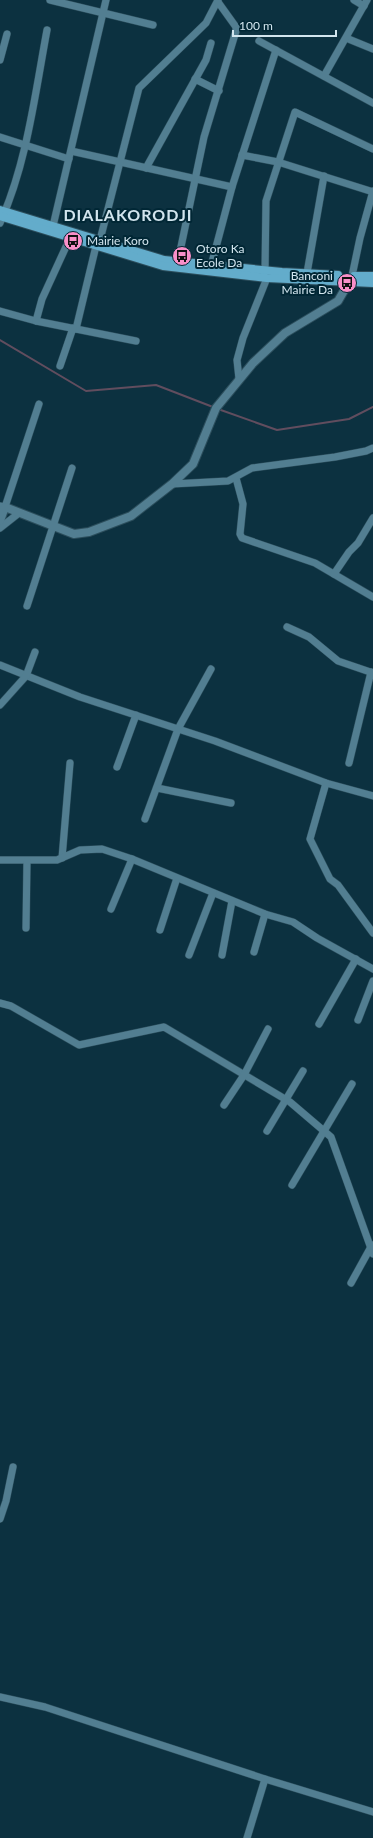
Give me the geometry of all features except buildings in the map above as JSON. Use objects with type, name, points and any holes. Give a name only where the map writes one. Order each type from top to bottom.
[{"type":"main road","points":[[2,215],[53,226],[163,266],[266,274],[352,278]]},
{"type":"main road","points":[[2,215],[70,238],[178,261],[266,274],[307,273],[372,280]]},
{"type":"street","points":[[50,0],[153,25]]},
{"type":"street","points":[[53,226],[106,0]]},
{"type":"street","points":[[324,76],[366,3],[354,0]]},
{"type":"street","points":[[60,366],[75,329],[139,88],[206,23],[218,1],[236,27],[219,91],[204,137],[178,261]]},
{"type":"street","points":[[2,215],[26,145],[47,30]]},
{"type":"street","points":[[0,60],[7,34]]},
{"type":"street","points":[[346,38],[373,49]]},
{"type":"street","points":[[259,41],[373,103]]},
{"type":"street","points":[[146,168],[206,60],[212,43]]},
{"type":"street","points":[[211,266],[232,187],[276,50]]},
{"type":"street","points":[[195,79],[219,91]]},
{"type":"street","points":[[239,379],[237,360],[243,338],[266,274],[266,201],[295,112],[373,149]]},
{"type":"street","points":[[0,137],[69,159]]},
{"type":"street","points":[[71,151],[232,187]]},
{"type":"street","points":[[2,507],[74,534],[89,532],[115,524],[131,516],[172,484],[193,464],[216,408],[253,363],[285,333],[338,301],[352,278],[360,238],[373,192],[278,162],[242,155]]},
{"type":"street","points":[[307,273],[324,176]]},
{"type":"street","points":[[36,321],[42,299],[70,238]]},
{"type":"street","points":[[0,310],[36,321],[136,341]]},
{"type":"street","points":[[0,521],[2,507],[39,404]]},
{"type":"street","points":[[172,484],[228,481],[252,468],[335,457],[366,451],[373,448]]},
{"type":"street","points":[[27,606],[72,468]]},
{"type":"street","points":[[236,478],[243,504],[240,534],[242,538],[308,560],[373,597]]},
{"type":"street","points":[[0,528],[19,513]]},
{"type":"street","points":[[334,574],[349,552],[358,543],[373,518]]},
{"type":"street","points":[[287,627],[309,637],[338,661],[372,673],[349,763]]},
{"type":"street","points":[[0,705],[26,676],[35,652]]},
{"type":"street","points":[[0,665],[80,697],[215,741],[326,784],[373,796]]},
{"type":"street","points":[[145,820],[178,729],[211,669]]},
{"type":"street","points":[[117,767],[136,715]]},
{"type":"street","points":[[62,858],[70,763]]},
{"type":"street","points":[[326,784],[310,839],[330,879],[338,885],[373,933]]},
{"type":"street","points":[[157,788],[231,803]]},
{"type":"street","points":[[0,860],[57,860],[80,850],[102,849],[132,859],[265,914],[293,922],[317,938],[373,968]]},
{"type":"street","points":[[111,909],[132,859]]},
{"type":"street","points":[[26,928],[27,861]]},
{"type":"street","points":[[160,930],[177,878]]},
{"type":"street","points":[[189,955],[213,893]]},
{"type":"street","points":[[222,955],[232,901]]},
{"type":"street","points":[[254,952],[265,914]]},
{"type":"street","points":[[319,1024],[356,959]]},
{"type":"street","points":[[358,1020],[373,981]]},
{"type":"street","points":[[0,1003],[11,1006],[79,1046],[164,1027],[286,1100],[331,1137],[372,1248],[350,1283]]},
{"type":"street","points":[[224,1105],[244,1075],[268,1029]]},
{"type":"street","points":[[267,1131],[303,1071]]},
{"type":"street","points":[[292,1186],[352,1084]]},
{"type":"street","points":[[0,1519],[6,1500],[13,1467]]},
{"type":"street","points":[[0,1697],[45,1707],[265,1779],[373,1812]]},
{"type":"street","points":[[247,1838],[265,1779]]},
{"type":"waterway","points":[[0,340],[86,391],[156,385],[213,407]]},
{"type":"waterway","points":[[218,409],[277,430],[349,419],[373,407]]},
{"type":"place","name":"Mairie Koro","points":[[73,241]]},
{"type":"place","name":"Otoro Ka Ecole Da","points":[[182,256]]},
{"type":"place","name":"Banconi Mairie Da","points":[[347,283]]},
{"type":"district","name":"DIALAKORODJI","points":[[128,215]]}]
